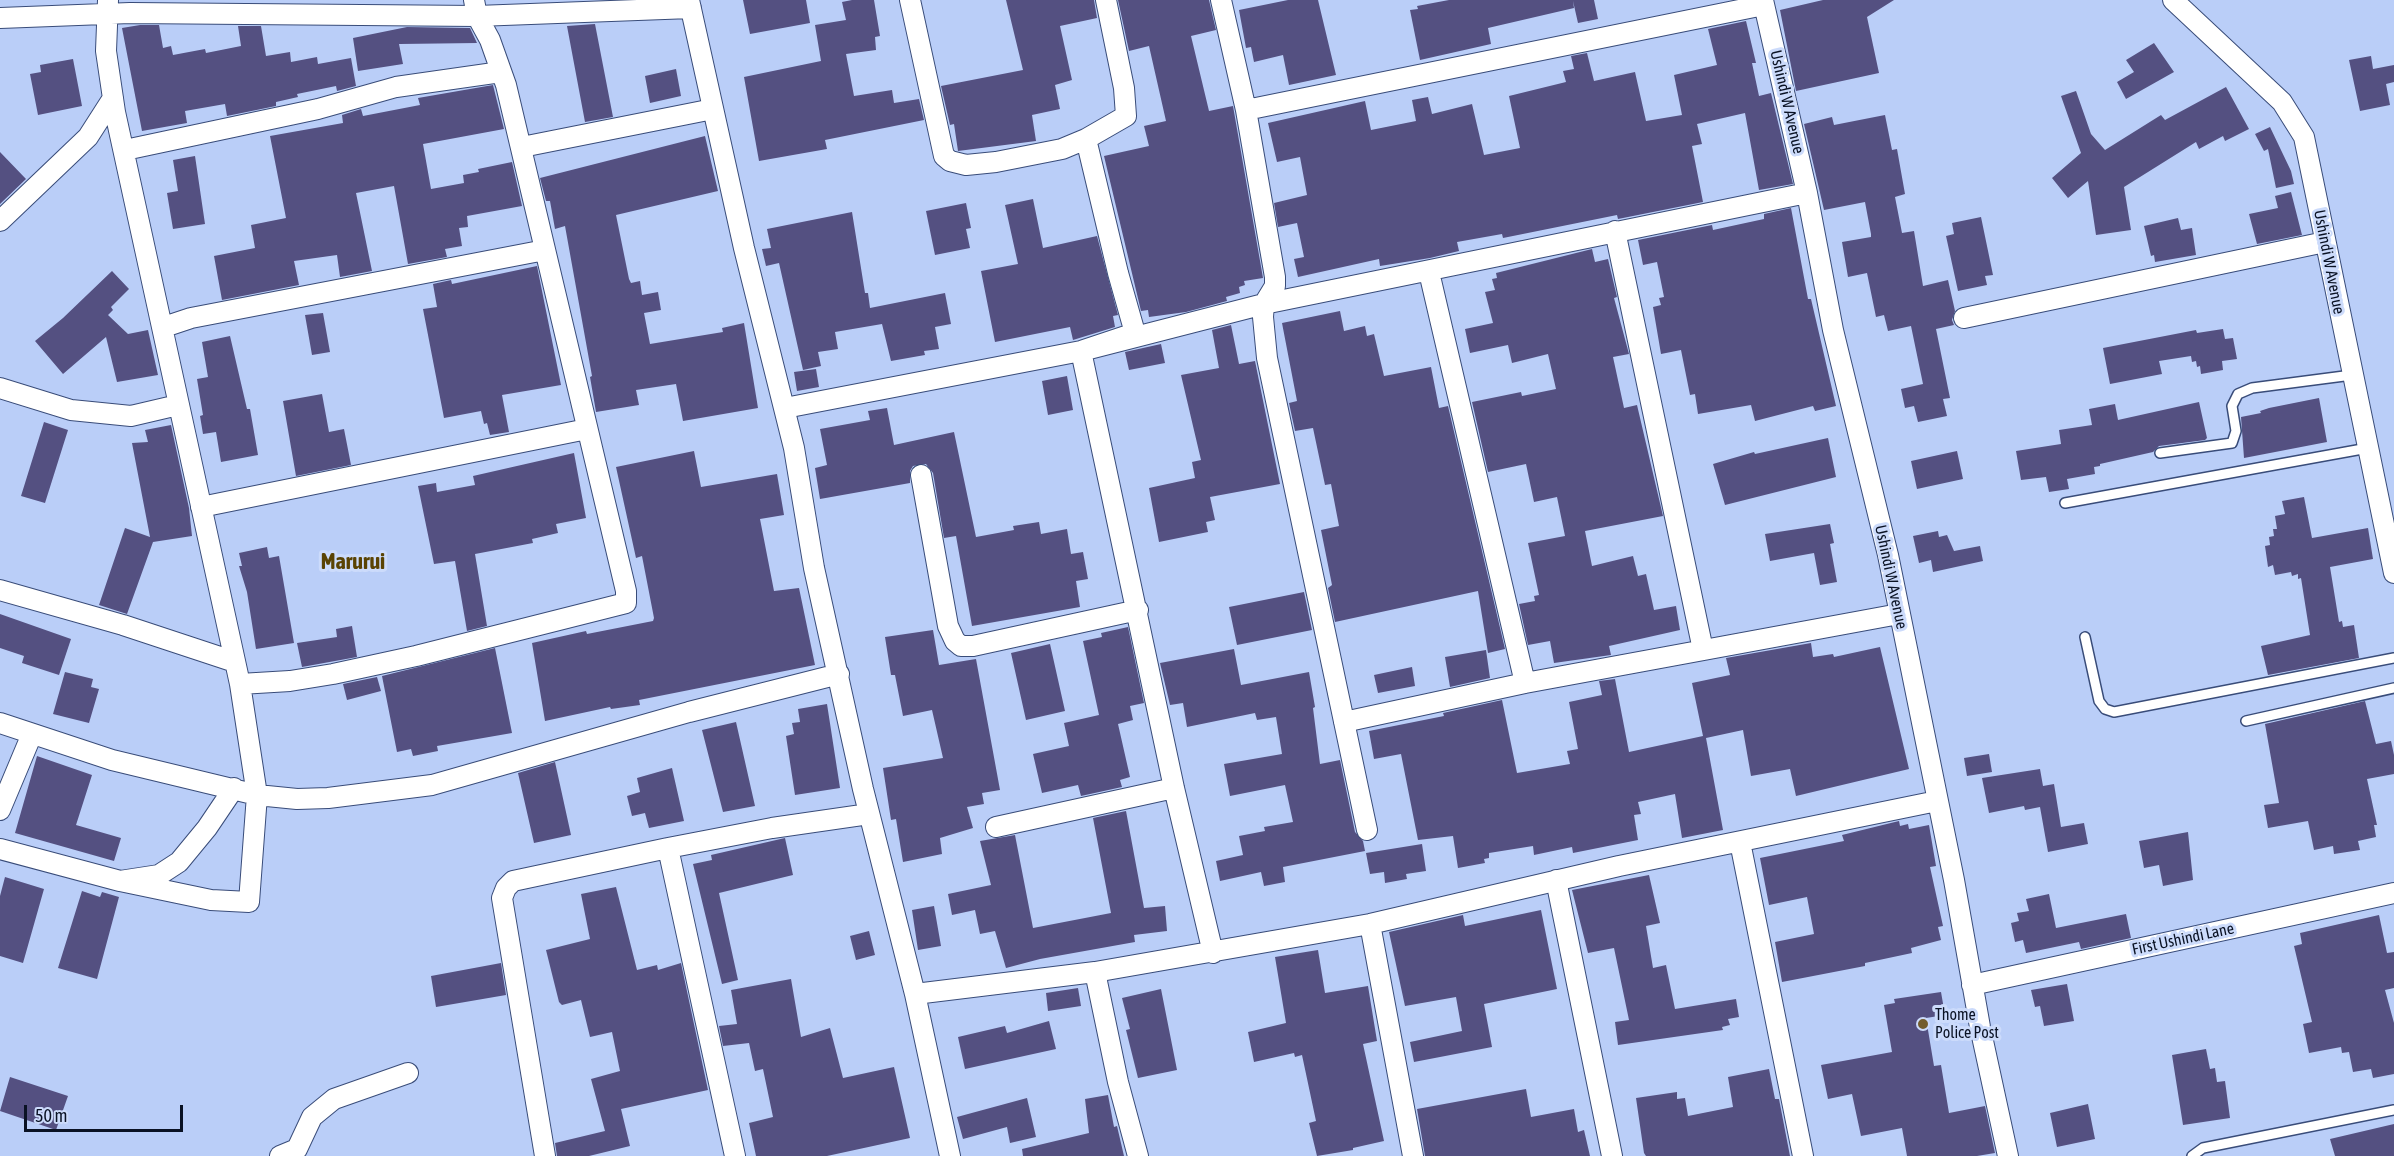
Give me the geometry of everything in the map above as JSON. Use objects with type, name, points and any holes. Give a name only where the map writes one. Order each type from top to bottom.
[{"type":"street","points":[[910,0],[944,156],[950,161],[966,165],[996,162],[1062,148],[1086,139],[1123,119],[1127,111],[1106,0]]},
{"type":"street","points":[[1221,0],[1246,110],[1275,277],[1275,286],[1264,304],[1263,325],[1267,358],[1367,830]]},
{"type":"street","name":"Ushindi W Avenue","points":[[2173,0],[2255,74],[2282,102],[2304,137],[2394,573]]},
{"type":"street","points":[[1246,110],[1764,3]]},
{"type":"street","name":"Ushindi W Avenue","points":[[1764,3],[1807,193],[1833,330],[1869,472],[2008,1156]]},
{"type":"street","points":[[0,18],[108,7],[475,8],[690,4],[744,248],[785,408],[814,568],[869,814],[915,994],[950,1156]]},
{"type":"street","points":[[0,849],[120,881],[211,900],[249,902],[257,795],[240,684],[113,98],[106,51],[108,7]]},
{"type":"street","points":[[240,684],[290,681],[333,674],[416,656],[626,603],[626,591],[522,147],[501,72],[475,8]]},
{"type":"street","points":[[125,150],[318,109],[396,87],[501,72]]},
{"type":"street","points":[[0,221],[88,137],[113,98]]},
{"type":"street","points":[[522,147],[714,109]]},
{"type":"street","points":[[1081,351],[1135,333],[1086,139]]},
{"type":"street","points":[[785,408],[1081,351],[1264,304],[1807,193]]},
{"type":"street","points":[[1615,231],[1703,650]]},
{"type":"street","points":[[1964,318],[2325,242]]},
{"type":"street","points":[[164,327],[190,318],[545,250]]},
{"type":"street","points":[[1429,272],[1525,683]]},
{"type":"street","points":[[1081,351],[1138,610],[1174,788],[1213,953]]},
{"type":"street","points":[[0,388],[71,410],[131,416],[178,405]]},
{"type":"street","points":[[201,507],[587,429]]},
{"type":"street","points":[[921,475],[948,626],[955,641],[961,646],[973,646],[1138,610]]},
{"type":"street","points":[[0,590],[103,619],[235,662]]},
{"type":"street","points":[[1344,722],[1525,683],[1899,614]]},
{"type":"street","points":[[0,723],[112,760],[257,795],[297,799],[328,798],[432,785],[679,715],[839,674]]},
{"type":"street","points":[[0,810],[32,734]]},
{"type":"street","points":[[120,881],[159,875],[179,862],[234,788]]},
{"type":"street","points":[[996,826],[1174,788]]},
{"type":"street","points":[[915,994],[1095,972],[1370,924],[1556,880],[1937,801]]},
{"type":"street","points":[[545,1156],[502,898],[506,888],[513,881],[668,848],[772,828],[869,814]]},
{"type":"street","points":[[1740,842],[1803,1156]]},
{"type":"street","points":[[668,848],[735,1156]]},
{"type":"street","points":[[1556,880],[1612,1156]]},
{"type":"street","name":"First Ushindi Lane","points":[[1972,985],[2394,893]]},
{"type":"street","points":[[1370,924],[1408,1155]]},
{"type":"street","points":[[1095,972],[1118,1082],[1138,1156]]},
{"type":"street","points":[[280,1156],[297,1149],[312,1117],[334,1099],[408,1073]]},
{"type":"lane","points":[[2160,453],[2232,443],[2236,431],[2232,406],[2238,394],[2252,388],[2352,375]]},
{"type":"lane","points":[[2065,503],[2368,448]]},
{"type":"lane","points":[[2085,637],[2099,701],[2105,710],[2114,712],[2394,658]]},
{"type":"lane","points":[[2246,721],[2394,688]]},
{"type":"lane","points":[[2192,1156],[2202,1148],[2394,1110]]},
{"type":"building","points":[[743,0],[806,0],[810,23],[750,34]]},
{"type":"building","points":[[874,0],[880,36],[875,37],[876,50],[846,54],[854,96],[892,90],[894,103],[919,99],[924,120],[825,140],[827,149],[759,161],[744,77],[821,61],[815,25],[846,20],[842,2]]},
{"type":"building","points":[[1006,0],[1094,0],[1097,18],[1060,26],[1072,80],[1055,85],[1060,109],[1032,115],[1036,141],[958,151],[954,124],[950,125],[941,86],[1023,70]]},
{"type":"building","points":[[1118,0],[1209,0],[1216,30],[1191,36],[1209,111],[1233,106],[1263,278],[1244,281],[1245,285],[1239,287],[1240,293],[1226,297],[1227,301],[1186,312],[1149,317],[1148,310],[1141,311],[1104,156],[1149,146],[1144,126],[1166,121],[1149,46],[1129,51]]},
{"type":"building","points":[[1288,0],[1318,0],[1336,75],[1289,85],[1283,55],[1254,62],[1251,47],[1246,48],[1239,10]]},
{"type":"building","points":[[1449,0],[1594,0],[1598,19],[1578,23],[1573,1],[1574,8],[1488,28],[1491,44],[1420,60],[1410,10],[1418,9],[1417,6]]},
{"type":"building","points":[[1823,0],[1894,0],[1867,17],[1879,73],[1796,91],[1780,10]]},
{"type":"building","points":[[1746,21],[1756,63],[1752,63],[1759,96],[1771,93],[1793,184],[1759,190],[1745,113],[1697,124],[1702,144],[1692,146],[1703,202],[1618,219],[1617,215],[1503,238],[1502,234],[1457,242],[1459,251],[1430,258],[1380,266],[1379,259],[1298,277],[1294,259],[1304,257],[1297,223],[1278,227],[1274,203],[1307,195],[1300,157],[1277,162],[1268,123],[1365,101],[1371,130],[1416,121],[1412,100],[1428,97],[1432,114],[1472,104],[1484,155],[1520,148],[1509,96],[1566,82],[1563,71],[1574,69],[1571,56],[1587,53],[1594,81],[1635,72],[1646,121],[1682,115],[1674,75],[1717,65],[1708,29]]},
{"type":"building","points":[[595,24],[613,117],[585,122],[567,26]]},
{"type":"building","points":[[159,25],[163,48],[171,46],[173,55],[205,49],[206,53],[241,46],[238,26],[261,26],[266,56],[290,52],[291,62],[317,57],[318,64],[351,58],[356,86],[337,91],[336,86],[297,94],[298,97],[276,102],[276,106],[227,116],[225,104],[185,111],[187,123],[142,131],[122,28]]},
{"type":"building","points":[[407,27],[470,28],[477,43],[399,44],[403,64],[358,71],[353,38]]},
{"type":"building","points":[[2154,43],[2174,72],[2126,99],[2117,82],[2134,72],[2126,60]]},
{"type":"building","points":[[2371,56],[2373,69],[2394,65],[2394,82],[2386,84],[2390,105],[2360,111],[2349,60]]},
{"type":"building","points":[[73,59],[82,106],[38,115],[30,74],[41,72],[40,65]]},
{"type":"building","points":[[676,69],[681,96],[650,103],[645,76]]},
{"type":"building","points":[[493,85],[504,129],[423,144],[431,189],[464,183],[463,175],[479,172],[478,169],[512,162],[522,206],[467,216],[468,227],[459,228],[462,246],[445,249],[447,257],[408,264],[394,186],[356,193],[372,271],[340,277],[337,255],[294,261],[299,285],[222,300],[214,256],[255,248],[251,225],[286,218],[270,136],[343,123],[342,115],[361,109],[363,116],[420,105],[418,98]]},
{"type":"building","points":[[2226,87],[2249,129],[2225,141],[2223,136],[2199,149],[2196,142],[2124,187],[2131,230],[2096,235],[2088,181],[2068,198],[2052,178],[2081,153],[2061,96],[2076,91],[2091,134],[2105,150],[2161,115],[2165,120]]},
{"type":"building","points":[[1885,115],[1892,150],[1897,149],[1905,194],[1895,197],[1902,233],[1914,231],[1923,286],[1948,280],[1955,311],[1952,320],[1954,325],[1936,329],[1950,398],[1943,399],[1947,416],[1918,422],[1914,406],[1905,408],[1901,389],[1923,384],[1911,326],[1888,331],[1884,315],[1876,317],[1867,273],[1848,277],[1842,242],[1871,237],[1865,202],[1824,210],[1804,124],[1832,117],[1834,125]]},
{"type":"building","points":[[2270,127],[2291,171],[2294,184],[2276,188],[2268,149],[2264,151],[2255,134]]},
{"type":"building","points":[[705,136],[718,191],[616,215],[631,283],[640,281],[642,295],[658,292],[661,310],[644,313],[650,344],[723,332],[722,328],[744,323],[758,408],[683,421],[676,384],[636,390],[639,405],[596,412],[590,377],[592,376],[565,226],[555,229],[550,201],[546,201],[540,178]]},
{"type":"building","points":[[0,152],[26,179],[0,204]]},
{"type":"building","points":[[195,156],[205,224],[173,229],[167,193],[178,191],[173,160]]},
{"type":"building","points":[[2291,192],[2302,235],[2257,244],[2249,214],[2278,208],[2275,196]]},
{"type":"building","points":[[1033,199],[1043,248],[1097,236],[1118,315],[1113,316],[1115,327],[1073,340],[1070,327],[995,342],[981,271],[1018,264],[1005,205]]},
{"type":"building","points":[[966,203],[971,228],[966,229],[970,248],[935,255],[926,211]]},
{"type":"building","points":[[1791,208],[1808,299],[1811,299],[1836,406],[1815,411],[1813,406],[1755,421],[1751,405],[1698,414],[1695,394],[1690,395],[1681,350],[1661,354],[1653,307],[1661,305],[1659,298],[1664,297],[1657,262],[1643,265],[1638,240],[1712,225],[1713,230],[1764,219],[1764,214]]},
{"type":"building","points":[[852,212],[865,293],[868,293],[870,308],[945,293],[951,324],[935,327],[939,349],[924,351],[925,355],[891,361],[882,324],[835,332],[838,349],[818,352],[821,366],[803,370],[779,263],[766,266],[762,249],[771,248],[767,229]]},
{"type":"building","points":[[1981,217],[1993,275],[1985,276],[1987,285],[1958,291],[1946,236],[1954,234],[1952,223]]},
{"type":"building","points":[[2178,218],[2181,230],[2192,228],[2196,255],[2155,262],[2154,255],[2151,256],[2144,226]]},
{"type":"building","points":[[1592,249],[1595,262],[1608,259],[1617,297],[1614,298],[1629,354],[1613,357],[1624,408],[1637,405],[1663,516],[1585,531],[1592,566],[1633,556],[1638,576],[1646,574],[1654,610],[1676,606],[1680,630],[1609,646],[1611,655],[1554,663],[1550,641],[1528,645],[1519,604],[1535,601],[1534,596],[1539,595],[1528,543],[1565,536],[1557,497],[1534,502],[1526,464],[1488,472],[1472,402],[1521,392],[1522,396],[1556,389],[1548,354],[1512,363],[1508,345],[1470,353],[1465,329],[1493,323],[1485,292],[1495,290],[1492,279],[1497,278],[1496,273]]},
{"type":"building","points":[[537,266],[561,385],[502,395],[509,432],[490,435],[481,411],[444,418],[423,309],[437,307],[433,284],[451,280],[452,284]]},
{"type":"building","points":[[112,271],[129,289],[111,307],[113,310],[108,315],[128,334],[148,330],[158,375],[117,382],[106,337],[63,374],[35,341],[63,318]]},
{"type":"building","points":[[1340,311],[1344,331],[1365,326],[1367,336],[1374,334],[1384,376],[1431,367],[1439,408],[1448,406],[1505,649],[1488,653],[1478,591],[1335,622],[1328,588],[1332,585],[1321,530],[1339,526],[1331,484],[1325,485],[1313,428],[1295,431],[1289,403],[1297,401],[1282,323]]},
{"type":"building","points":[[323,313],[330,352],[312,355],[305,315]]},
{"type":"building","points":[[1231,325],[1239,364],[1255,361],[1280,484],[1210,497],[1215,520],[1206,522],[1208,532],[1159,542],[1149,488],[1195,478],[1192,462],[1201,460],[1181,375],[1219,368],[1212,330]]},
{"type":"building","points":[[2223,329],[2225,339],[2233,338],[2237,359],[2222,361],[2223,370],[2201,374],[2200,366],[2197,367],[2196,361],[2192,362],[2191,356],[2159,361],[2162,374],[2110,384],[2103,348],[2196,330],[2197,333]]},
{"type":"building","points":[[230,336],[247,409],[250,409],[258,455],[221,462],[216,432],[203,434],[200,416],[203,415],[197,379],[208,377],[202,342]]},
{"type":"building","points":[[1161,344],[1165,363],[1129,370],[1125,352]]},
{"type":"building","points":[[816,369],[819,387],[797,391],[794,372]]},
{"type":"building","points":[[1067,376],[1073,410],[1048,415],[1042,381]]},
{"type":"building","points":[[322,394],[329,432],[344,429],[351,465],[296,476],[283,401]]},
{"type":"building","points":[[2319,398],[2327,442],[2244,458],[2241,417],[2261,413],[2260,411],[2269,408]]},
{"type":"building","points":[[2199,402],[2207,438],[2205,440],[2159,446],[2153,452],[2100,464],[2094,467],[2095,474],[2067,479],[2069,489],[2049,492],[2046,477],[2021,480],[2016,451],[2061,444],[2059,430],[2092,425],[2089,409],[2115,404],[2118,420]]},
{"type":"building","points":[[887,408],[894,445],[954,432],[976,537],[1014,530],[1013,526],[1039,522],[1041,534],[1067,529],[1071,554],[1083,552],[1088,579],[1076,581],[1080,607],[972,626],[956,536],[944,538],[933,473],[926,464],[913,466],[910,471],[910,483],[820,499],[815,468],[827,465],[820,429],[870,420],[868,411]]},
{"type":"building","points":[[44,422],[68,430],[45,503],[21,496]]},
{"type":"building","points":[[171,425],[189,508],[192,536],[153,542],[127,614],[99,605],[125,528],[150,537],[132,443],[148,442],[145,430]]},
{"type":"building","points":[[1828,438],[1836,477],[1725,505],[1713,464],[1754,452],[1755,454]]},
{"type":"building","points":[[694,451],[701,487],[777,474],[784,515],[760,519],[774,591],[799,588],[815,665],[639,700],[640,705],[611,709],[610,707],[545,721],[532,643],[586,631],[587,634],[653,621],[654,618],[642,556],[636,558],[616,467]]},
{"type":"building","points":[[1957,451],[1963,479],[1917,489],[1911,461]]},
{"type":"building","points":[[574,453],[586,518],[556,524],[558,533],[532,539],[533,543],[475,554],[487,626],[467,631],[455,561],[434,564],[418,486],[436,483],[437,492],[475,485],[473,476]]},
{"type":"building","points":[[2304,497],[2312,538],[2368,528],[2373,559],[2330,567],[2339,622],[2342,621],[2343,627],[2354,625],[2359,658],[2268,675],[2261,646],[2310,635],[2301,578],[2298,579],[2298,574],[2292,576],[2291,572],[2275,575],[2273,565],[2268,567],[2265,546],[2270,545],[2269,537],[2274,536],[2273,529],[2277,529],[2275,516],[2285,514],[2282,501]]},
{"type":"building","points":[[1830,524],[1834,543],[1830,544],[1837,582],[1820,585],[1814,553],[1770,561],[1765,534]]},
{"type":"building","points":[[1938,531],[1939,537],[1947,535],[1954,551],[1980,546],[1983,561],[1933,572],[1931,560],[1919,563],[1913,536]]},
{"type":"building","points":[[267,547],[269,558],[279,556],[294,643],[256,649],[247,592],[239,566],[242,566],[239,553]]},
{"type":"building","points":[[1304,592],[1312,630],[1237,645],[1229,607]]},
{"type":"building","points":[[0,614],[71,639],[59,675],[22,663],[24,656],[0,648]]},
{"type":"building","points":[[352,626],[357,657],[302,667],[297,643],[337,637],[336,629]]},
{"type":"building","points":[[1128,627],[1144,703],[1130,706],[1133,720],[1118,724],[1130,777],[1120,780],[1122,787],[1081,796],[1078,785],[1042,793],[1033,754],[1069,746],[1064,723],[1099,715],[1083,641],[1102,637],[1101,633]]},
{"type":"building","points":[[933,630],[939,665],[976,659],[1000,790],[982,793],[984,804],[967,807],[973,828],[940,838],[942,854],[903,862],[896,819],[891,820],[883,768],[943,758],[932,710],[903,716],[895,675],[891,675],[885,637]]},
{"type":"building","points":[[1811,643],[1813,657],[1833,654],[1834,657],[1880,647],[1909,769],[1796,796],[1790,769],[1751,776],[1743,730],[1706,738],[1723,830],[1682,838],[1675,794],[1638,802],[1641,814],[1634,815],[1638,840],[1573,853],[1572,847],[1534,855],[1533,846],[1489,853],[1489,858],[1484,859],[1485,863],[1458,868],[1453,836],[1418,840],[1401,754],[1374,759],[1369,731],[1444,716],[1443,713],[1502,700],[1517,773],[1570,764],[1567,751],[1578,749],[1569,702],[1602,695],[1599,681],[1615,679],[1629,752],[1703,736],[1692,683],[1730,675],[1726,658]]},
{"type":"building","points":[[1050,644],[1065,711],[1026,720],[1011,653]]},
{"type":"building","points":[[495,648],[512,733],[437,746],[438,751],[413,756],[411,749],[397,752],[382,676]]},
{"type":"building","points":[[1234,649],[1241,685],[1309,672],[1315,707],[1313,708],[1320,764],[1340,760],[1355,832],[1363,841],[1365,851],[1283,867],[1285,882],[1264,886],[1261,872],[1220,881],[1216,861],[1243,855],[1239,836],[1265,831],[1264,827],[1293,822],[1285,785],[1230,796],[1224,764],[1282,754],[1276,717],[1257,720],[1255,713],[1187,727],[1183,703],[1170,705],[1160,663]]},
{"type":"building","points":[[1486,650],[1490,678],[1450,687],[1445,657]]},
{"type":"building","points":[[1412,667],[1415,686],[1378,693],[1374,675]]},
{"type":"building","points":[[65,672],[93,679],[91,687],[99,689],[89,723],[53,714]]},
{"type":"building","points":[[377,677],[381,691],[347,700],[343,684]]},
{"type":"building","points":[[2365,701],[2376,744],[2391,741],[2394,755],[2394,774],[2367,779],[2377,825],[2374,825],[2376,837],[2358,841],[2360,850],[2334,854],[2333,846],[2314,850],[2308,821],[2268,828],[2264,805],[2279,803],[2265,724]]},
{"type":"building","points":[[827,704],[840,788],[795,795],[786,736],[794,734],[792,723],[800,722],[798,709]]},
{"type":"building","points":[[736,722],[755,806],[723,812],[702,730]]},
{"type":"building","points":[[1989,754],[1992,772],[1967,776],[1964,758]]},
{"type":"building","points":[[37,756],[92,775],[76,825],[121,838],[114,861],[15,833]]},
{"type":"building","points":[[555,762],[571,835],[534,843],[518,773]]},
{"type":"building","points":[[672,768],[684,821],[649,828],[645,813],[632,816],[627,796],[640,792],[637,778]]},
{"type":"building","points":[[2040,769],[2043,786],[2054,784],[2061,827],[2084,823],[2088,844],[2048,852],[2040,807],[2025,810],[2024,806],[1989,813],[1982,778]]},
{"type":"building","points":[[1126,811],[1144,908],[1165,906],[1167,931],[1134,935],[1135,942],[1040,959],[1006,968],[995,931],[980,934],[975,910],[952,915],[948,894],[991,885],[980,841],[1015,835],[1033,928],[1111,913],[1093,818]]},
{"type":"building","points":[[1899,821],[1900,826],[1908,824],[1909,829],[1929,825],[1936,866],[1930,867],[1943,926],[1938,927],[1941,940],[1911,948],[1912,953],[1865,963],[1865,966],[1782,982],[1775,942],[1814,934],[1807,897],[1769,905],[1760,858],[1844,841],[1842,835]]},
{"type":"building","points":[[2188,832],[2193,880],[2163,886],[2159,865],[2144,868],[2139,841]]},
{"type":"building","points":[[785,838],[793,875],[719,893],[738,980],[722,984],[693,864],[712,860],[711,855]]},
{"type":"building","points":[[1422,844],[1426,871],[1406,874],[1407,879],[1385,883],[1384,872],[1370,874],[1366,853]]},
{"type":"building","points":[[1649,875],[1660,923],[1646,926],[1653,968],[1666,965],[1675,1009],[1736,999],[1739,1017],[1728,1019],[1730,1025],[1722,1027],[1723,1030],[1618,1045],[1615,1022],[1629,1020],[1614,948],[1588,953],[1572,890]]},
{"type":"building","points":[[5,877],[44,889],[23,963],[0,956],[0,896]]},
{"type":"building","points":[[616,887],[637,970],[657,965],[658,970],[681,963],[708,1090],[621,1109],[630,1146],[589,1156],[557,1156],[555,1143],[605,1131],[591,1079],[620,1071],[612,1032],[590,1037],[581,1000],[562,1005],[559,1002],[546,950],[590,939],[581,894]]},
{"type":"building","points":[[82,891],[100,897],[102,892],[119,897],[97,979],[58,968]]},
{"type":"building","points":[[2049,894],[2056,928],[2126,914],[2131,938],[2081,949],[2079,942],[2026,953],[2023,940],[2015,942],[2011,923],[2019,921],[2017,913],[2029,911],[2026,899]]},
{"type":"building","points":[[934,906],[941,946],[918,950],[912,910]]},
{"type":"building","points":[[1541,910],[1557,989],[1484,1004],[1492,1047],[1414,1062],[1410,1042],[1462,1031],[1456,997],[1405,1006],[1389,932],[1463,915],[1465,926]]},
{"type":"building","points":[[2379,915],[2387,953],[2394,952],[2394,988],[2385,990],[2394,1023],[2394,1074],[2373,1078],[2371,1069],[2353,1072],[2349,1052],[2342,1053],[2341,1047],[2309,1053],[2303,1024],[2312,1022],[2294,946],[2302,944],[2300,933]]},
{"type":"building","points":[[869,931],[875,955],[856,960],[850,936]]},
{"type":"building","points":[[1318,950],[1325,993],[1368,986],[1377,1041],[1363,1044],[1384,1141],[1353,1148],[1353,1150],[1317,1156],[1309,1123],[1316,1121],[1302,1055],[1295,1057],[1294,1053],[1254,1062],[1248,1032],[1286,1023],[1275,957]]},
{"type":"building","points":[[501,963],[506,995],[436,1007],[431,976]]},
{"type":"building","points":[[791,979],[801,1037],[830,1028],[843,1078],[894,1067],[910,1138],[827,1156],[756,1156],[749,1123],[773,1117],[763,1069],[755,1071],[749,1043],[723,1046],[719,1026],[737,1024],[731,990]]},
{"type":"building","points":[[2067,984],[2074,1021],[2044,1026],[2040,1006],[2035,1007],[2031,990]]},
{"type":"building","points":[[1078,988],[1081,1006],[1048,1011],[1046,993]]},
{"type":"building","points":[[1161,989],[1177,1070],[1138,1078],[1126,1030],[1130,1029],[1122,998]]},
{"type":"building","points":[[1941,992],[1945,1015],[1926,1018],[1934,1066],[1941,1065],[1949,1113],[1985,1106],[1995,1153],[1977,1156],[1907,1156],[1902,1128],[1861,1136],[1852,1094],[1828,1099],[1821,1065],[1892,1052],[1884,1005],[1895,1003],[1894,999]]},
{"type":"building","points":[[1049,1021],[1056,1049],[965,1069],[958,1037],[1005,1026],[1007,1033]]},
{"type":"building","points":[[2206,1049],[2210,1069],[2215,1068],[2217,1082],[2225,1081],[2230,1118],[2183,1125],[2172,1055]]},
{"type":"building","points":[[1769,1069],[1775,1099],[1779,1099],[1790,1156],[1646,1156],[1636,1098],[1677,1092],[1677,1099],[1685,1098],[1688,1116],[1733,1107],[1728,1077]]},
{"type":"building","points":[[10,1077],[68,1096],[56,1130],[0,1111]]},
{"type":"building","points":[[1526,1089],[1531,1117],[1574,1109],[1578,1132],[1584,1130],[1590,1156],[1425,1156],[1417,1109]]},
{"type":"building","points":[[1108,1095],[1114,1127],[1117,1126],[1124,1156],[1023,1156],[1022,1149],[1089,1133],[1085,1099]]},
{"type":"building","points":[[1027,1098],[1036,1137],[1010,1143],[1007,1127],[963,1139],[957,1117]]},
{"type":"building","points":[[2088,1104],[2095,1139],[2057,1147],[2050,1113]]},
{"type":"building","points":[[2394,1124],[2394,1156],[2335,1156],[2330,1139]]},
{"type":"place","name":"Thome Police Post","points":[[1923,1024]]},
{"type":"district","name":"Marurui","points":[[353,562]]}]
